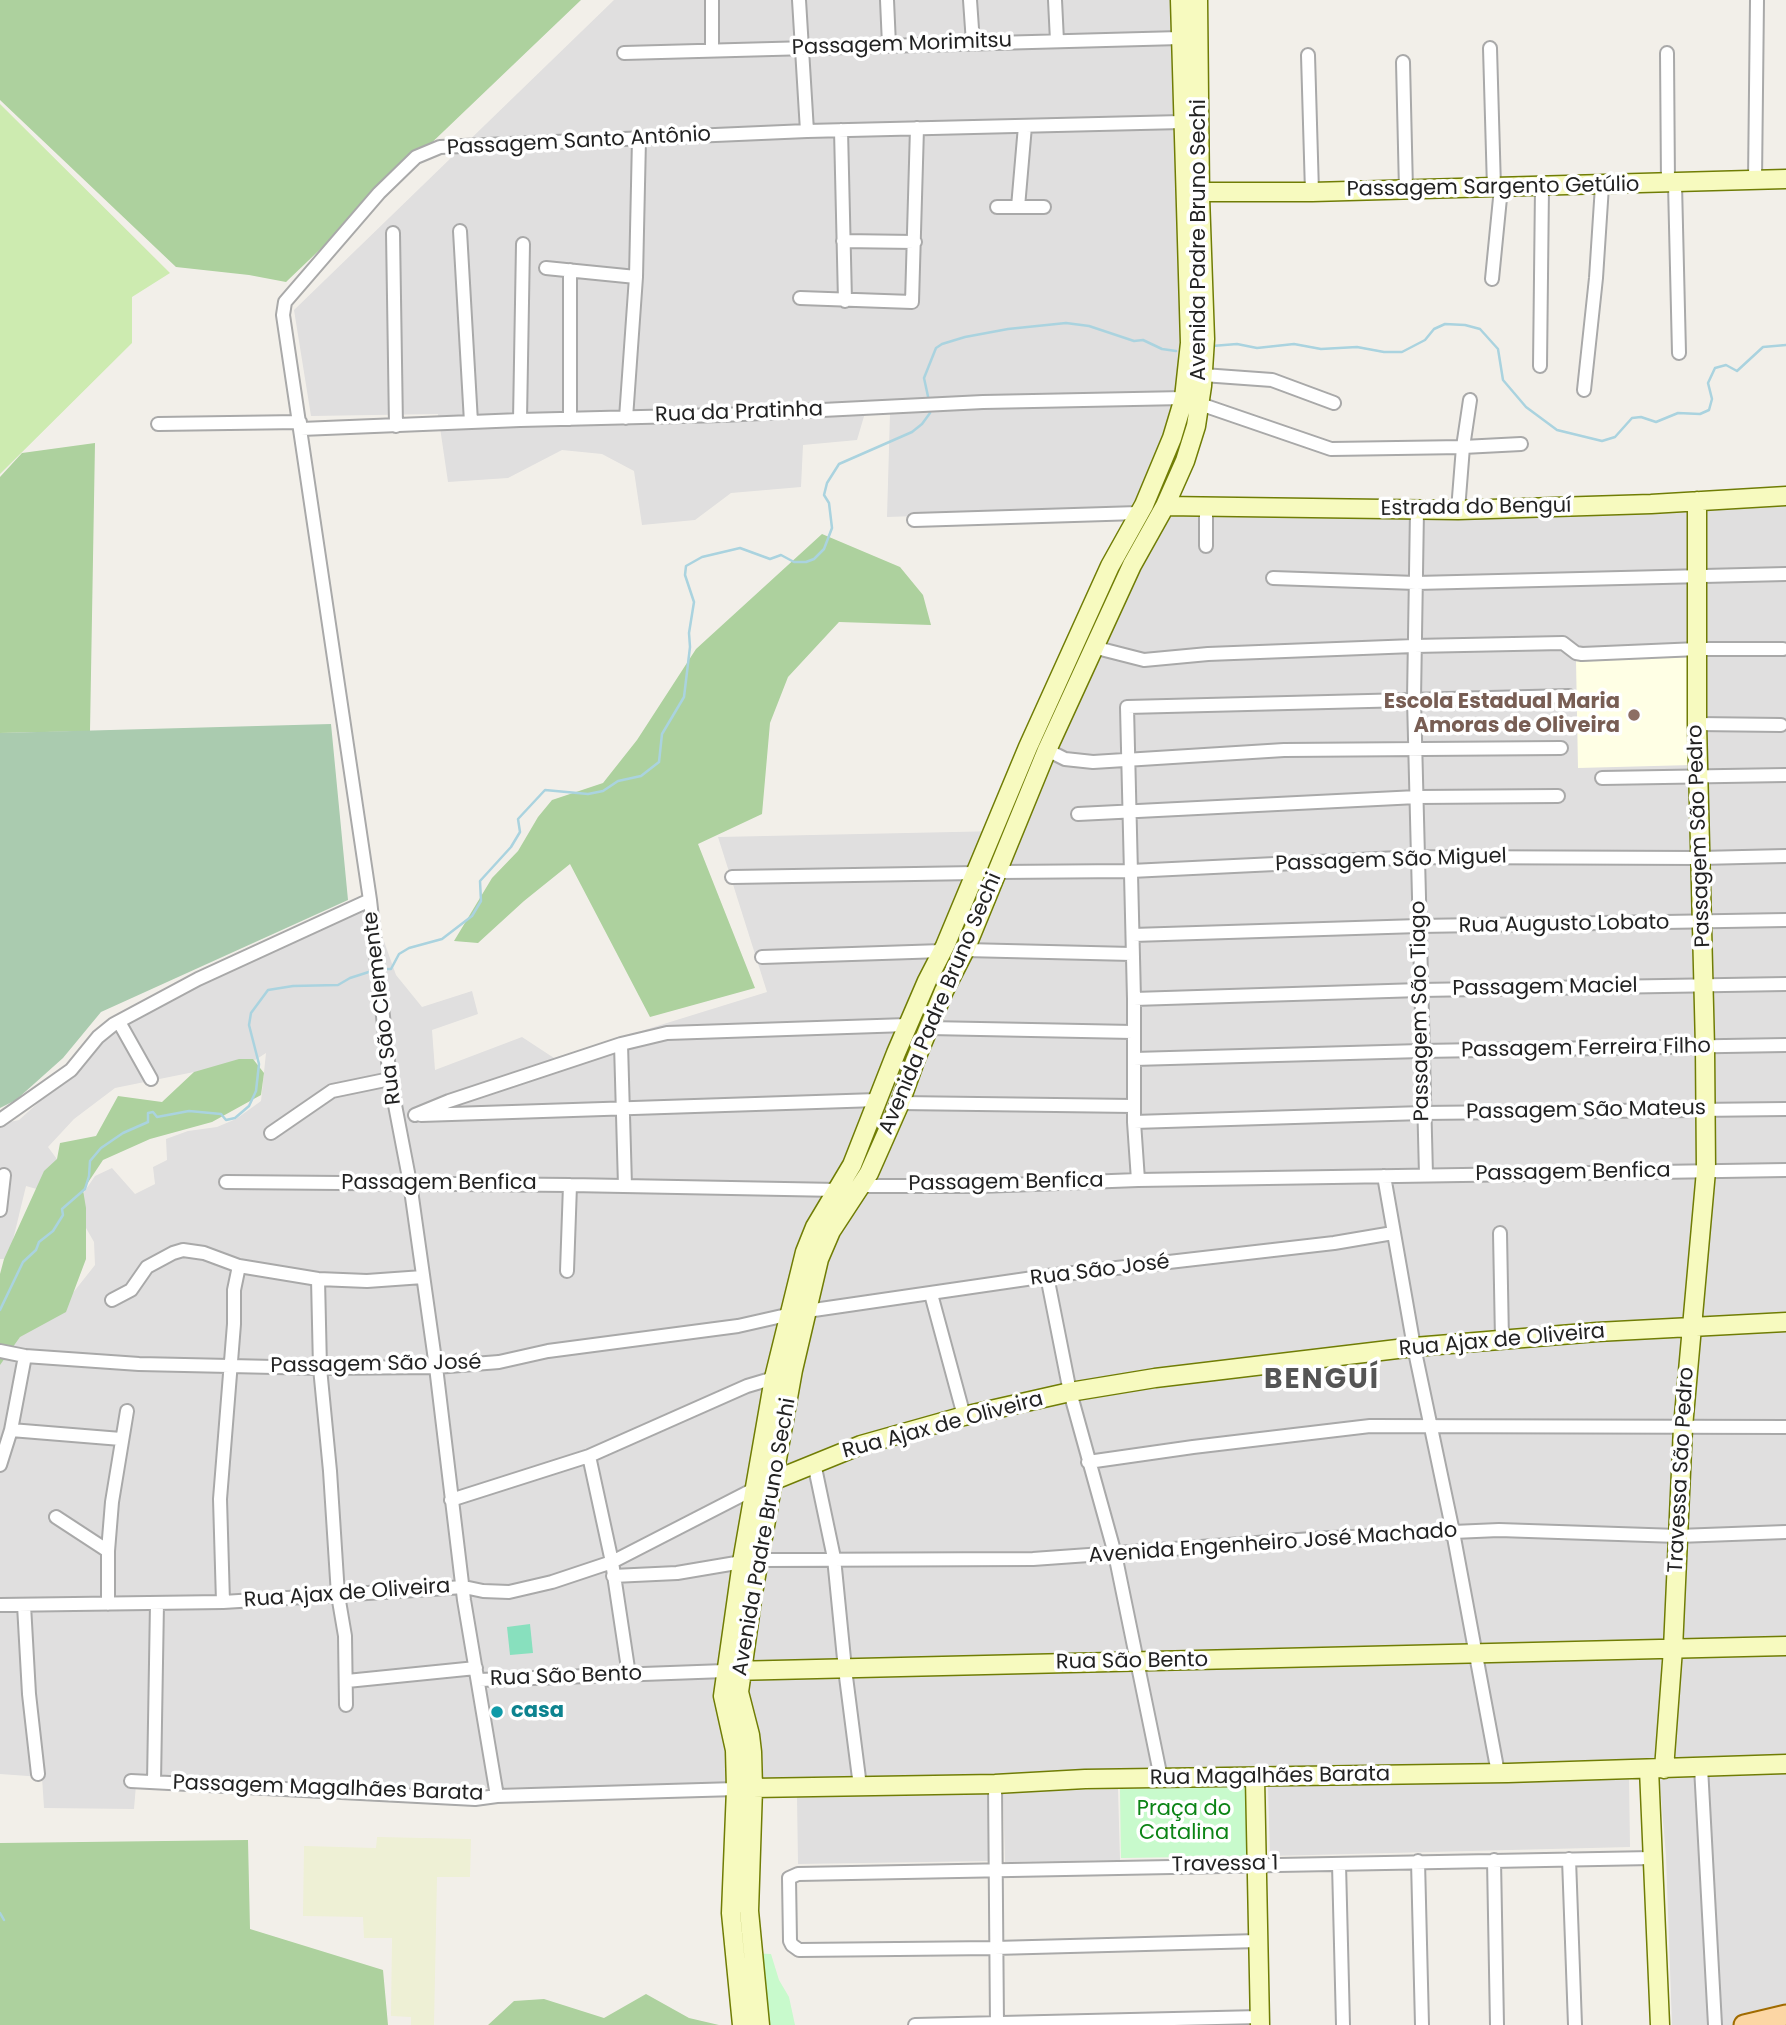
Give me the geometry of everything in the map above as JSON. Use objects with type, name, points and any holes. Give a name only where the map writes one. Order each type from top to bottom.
[{"type":"main road","points":[[1744,2025],[1786,2015]]},
{"type":"street","points":[[712,0],[712,50]]},
{"type":"street","points":[[799,0],[807,131]]},
{"type":"street","points":[[887,0],[889,45]]},
{"type":"street","points":[[970,0],[973,43]]},
{"type":"street","points":[[1055,0],[1057,41]]},
{"type":"street","name":"Avenida Padre Bruno Sechi","points":[[742,2025],[731,1913],[750,1735],[733,1671],[750,1561],[754,1489],[774,1378],[831,1231],[862,1186],[900,1103],[944,991],[965,950],[1047,750],[1132,565],[1165,506],[1185,461],[1196,426],[1187,400],[1190,343],[1180,0]]},
{"type":"street","name":"Avenida Padre Bruno Sechi","points":[[750,1561],[773,1481],[793,1370],[805,1252],[815,1227],[852,1165],[907,1025],[942,951],[1054,688],[1110,566],[1166,457],[1187,400],[1203,375],[1205,339],[1198,0]]},
{"type":"street","points":[[1755,181],[1757,0]]},
{"type":"street","name":"Passagem Morimitsu","points":[[624,53],[1181,38]]},
{"type":"street","points":[[1490,48],[1498,188],[1492,279]]},
{"type":"street","points":[[1667,52],[1679,353]]},
{"type":"street","points":[[1308,55],[1312,192]]},
{"type":"street","points":[[1403,62],[1406,190]]},
{"type":"street","name":"Passagem Santo Antônio","points":[[300,426],[283,315],[285,302],[379,193],[416,157],[440,147],[807,131],[1182,122]]},
{"type":"street","points":[[1018,206],[1025,126]]},
{"type":"street","points":[[800,298],[910,303],[913,300],[917,128]]},
{"type":"street","points":[[841,130],[845,301]]},
{"type":"street","points":[[626,418],[636,277],[639,139]]},
{"type":"street","name":"Passagem Sargento Getúlio","points":[[1200,192],[1312,192],[1786,180]]},
{"type":"street","points":[[1584,390],[1596,278],[1602,186]]},
{"type":"street","points":[[1540,366],[1542,187]]},
{"type":"street","points":[[997,206],[1044,207]]},
{"type":"street","points":[[460,230],[471,422]]},
{"type":"street","points":[[393,233],[396,426]]},
{"type":"street","points":[[844,241],[915,242]]},
{"type":"street","points":[[520,420],[523,244]]},
{"type":"street","points":[[546,268],[636,277]]},
{"type":"street","points":[[570,270],[570,419]]},
{"type":"street","points":[[1203,375],[1272,380],[1334,403]]},
{"type":"street","points":[[1187,400],[1331,449],[1521,444]]},
{"type":"street","name":"Rua da Pratinha","points":[[158,425],[396,426],[929,405],[1187,400]]},
{"type":"street","points":[[1458,510],[1469,400]]},
{"type":"street","name":"Rua São Clemente","points":[[300,426],[370,901],[390,1079],[410,1183],[436,1367],[464,1600],[497,1796]]},
{"type":"street","name":"Estrada do Benguí","points":[[1165,506],[1458,510],[1786,496]]},
{"type":"street","name":"Passagem São Pedro","points":[[1697,501],[1697,724],[1706,1171]]},
{"type":"street","points":[[1206,508],[1206,546]]},
{"type":"street","name":"Passagem São Tiago","points":[[1417,510],[1414,699],[1426,1175]]},
{"type":"street","points":[[914,520],[1138,513]]},
{"type":"street","points":[[1273,578],[1416,583],[1786,575]]},
{"type":"street","points":[[1093,647],[1144,660],[1208,654],[1563,643],[1576,653],[1582,654],[1698,649],[1783,649]]},
{"type":"street","points":[[1138,1180],[1133,1106],[1134,999],[1127,707],[1569,696]]},
{"type":"street","points":[[1697,724],[1781,725]]},
{"type":"street","points":[[1047,750],[1065,759],[1093,761],[1283,750],[1561,748]]},
{"type":"street","points":[[1602,778],[1786,775]]},
{"type":"street","points":[[1078,814],[1417,797],[1558,796]]},
{"type":"street","name":"Passagem São Miguel","points":[[997,872],[1131,871],[1419,857],[1786,856]]},
{"type":"street","points":[[732,877],[976,873]]},
{"type":"street","points":[[0,1121],[71,1070],[99,1037],[118,1022],[198,979],[370,901]]},
{"type":"street","name":"Rua Augusto Lobato","points":[[1133,935],[1419,926],[1786,920]]},
{"type":"street","points":[[965,950],[1132,954]]},
{"type":"street","points":[[762,957],[942,951]]},
{"type":"street","name":"Passagem Maciel","points":[[1134,999],[1420,990],[1786,984]]},
{"type":"street","points":[[118,1022],[151,1079]]},
{"type":"street","points":[[415,1115],[449,1101],[621,1044],[667,1032],[907,1025]]},
{"type":"street","points":[[929,1028],[1133,1032]]},
{"type":"street","points":[[621,1044],[625,1186]]},
{"type":"street","name":"Passagem Ferreira Filho","points":[[1134,1059],[1786,1045]]},
{"type":"street","points":[[271,1133],[332,1091],[390,1079]]},
{"type":"street","points":[[397,1118],[415,1115],[877,1100]]},
{"type":"street","points":[[900,1103],[1133,1106]]},
{"type":"street","name":"Passagem São Mateus","points":[[1134,1122],[1423,1113],[1786,1108]]},
{"type":"street","name":"Passagem Benfica","points":[[226,1182],[838,1190],[862,1186],[980,1186],[1138,1180],[1786,1170]]},
{"type":"street","name":"Travessa São Pedro","points":[[1660,2025],[1652,1858],[1657,1769],[1673,1649],[1683,1427],[1706,1171]]},
{"type":"street","points":[[0,1210],[4,1175]]},
{"type":"street","points":[[1384,1176],[1414,1347],[1499,1773]]},
{"type":"street","points":[[567,1271],[570,1185]]},
{"type":"street","name":"Rua São José","points":[[799,1313],[1047,1276],[1334,1243],[1393,1233]]},
{"type":"street","points":[[1500,1233],[1502,1339]]},
{"type":"street","points":[[112,1300],[131,1290],[148,1267],[173,1252],[183,1250],[204,1252],[239,1266],[318,1279],[367,1281],[423,1277]]},
{"type":"street","points":[[223,1602],[220,1499],[234,1324],[234,1290],[239,1266]]},
{"type":"street","points":[[1047,1276],[1070,1392],[1115,1554],[1161,1778]]},
{"type":"street","points":[[318,1279],[320,1368],[338,1595],[345,1636],[346,1705]]},
{"type":"street","points":[[931,1294],[964,1416]]},
{"type":"street","name":"Passagem São José","points":[[0,1351],[25,1356],[139,1364],[320,1368],[436,1367],[499,1362],[548,1351],[738,1326],[799,1313]]},
{"type":"street","name":"Rua Ajax de Oliveira","points":[[0,1605],[223,1602],[464,1587],[509,1592],[552,1583],[612,1562],[754,1489],[861,1444],[964,1416],[1070,1392],[1168,1377],[1414,1347],[1691,1326],[1786,1322]]},
{"type":"street","points":[[0,1465],[11,1430],[25,1356]]},
{"type":"street","points":[[451,1500],[589,1456],[747,1386],[774,1378]]},
{"type":"street","points":[[108,1604],[108,1551],[121,1439],[127,1411]]},
{"type":"street","points":[[1088,1462],[1370,1426],[1786,1427]]},
{"type":"street","points":[[11,1430],[121,1439]]},
{"type":"street","points":[[589,1456],[612,1562],[629,1675]]},
{"type":"street","points":[[814,1463],[834,1558],[860,1786]]},
{"type":"street","points":[[56,1517],[108,1551]]},
{"type":"street","name":"Avenida Engenheiro José Machado","points":[[613,1576],[677,1573],[750,1561],[834,1558],[1033,1559],[1312,1539],[1499,1530],[1678,1536],[1786,1532]]},
{"type":"street","points":[[154,1782],[158,1603]]},
{"type":"street","points":[[24,1605],[29,1694],[38,1774]]},
{"type":"street","name":"Rua São Bento","points":[[347,1681],[478,1674],[629,1675],[1786,1646]]},
{"type":"street","name":"Rua Magalhães Barata","points":[[745,1788],[1499,1773],[1786,1764]]},
{"type":"street","points":[[1701,1767],[1715,2025]]},
{"type":"street","points":[[915,2025],[1260,2021],[1255,1778]]},
{"type":"street","name":"Passagem Magalhães Barata","points":[[131,1781],[475,1799],[497,1796],[745,1788]]},
{"type":"street","points":[[995,1784],[997,2024]]},
{"type":"street","name":"Avenida Padre Bruno Sechi","points":[[745,1788],[749,1911],[760,2025]]},
{"type":"street","name":"Travessa 1","points":[[995,1948],[799,1950],[790,1941],[788,1884],[792,1875],[798,1874],[1652,1858]]},
{"type":"street","points":[[1569,1859],[1575,2025]]},
{"type":"street","points":[[1494,1860],[1497,2025]]},
{"type":"street","points":[[1418,1861],[1422,2025]]},
{"type":"street","points":[[1339,1864],[1343,2025]]},
{"type":"street","points":[[995,1948],[1258,1941]]},
{"type":"shaded area","points":[[614,0],[1181,0],[1184,390],[1148,508],[887,517],[890,414],[865,413],[857,440],[803,445],[801,487],[731,493],[695,520],[642,525],[634,471],[602,454],[562,450],[508,478],[448,482],[438,414],[311,416],[294,310]]},
{"type":"shaded area","points":[[1786,496],[1786,2025],[1672,2025],[1666,1856],[1658,1761],[498,1788],[136,1785],[134,1809],[44,1808],[42,1777],[0,1774],[0,1343],[57,1313],[95,1265],[94,1242],[74,1207],[95,1176],[112,1168],[135,1194],[155,1184],[153,1167],[167,1160],[166,1139],[188,1131],[217,1127],[236,1119],[261,1101],[266,1053],[235,1073],[194,1072],[115,1088],[74,1119],[48,1147],[62,1166],[40,1190],[26,1186],[12,1244],[4,1259],[0,1259],[0,1124],[19,1120],[79,1066],[102,1034],[123,1021],[370,902],[396,975],[422,1007],[472,991],[478,1014],[432,1030],[435,1070],[522,1037],[554,1058],[767,992],[718,837],[1001,831],[1019,785],[1035,762],[1130,551],[1155,506]]},
{"type":"shaded area","name":"Escola Estadual Maria Amoras de Oliveira","points":[[1690,657],[1692,765],[1578,768],[1576,660]]},
{"type":"shaded area","points":[[331,724],[348,900],[101,1012],[63,1058],[16,1100],[0,1108],[0,733]]},
{"type":"shaded area","points":[[1629,1779],[1630,1847],[1270,1856],[1268,1787]]},
{"type":"shaded area","points":[[1118,1789],[1120,1860],[1005,1862],[1003,1792]]},
{"type":"shaded area","points":[[988,1793],[989,1861],[798,1864],[797,1796]]},
{"type":"shaded area","points":[[377,1837],[471,1839],[470,1877],[437,1877],[434,2025],[411,2025],[411,2017],[391,2016],[392,1938],[364,1938],[363,1917],[303,1916],[304,1846],[376,1848]]},
{"type":"green space","points":[[0,0],[581,0],[286,282],[176,267],[0,100]]},
{"type":"green space","points":[[0,104],[170,273],[132,297],[132,343],[0,474]]},
{"type":"green space","points":[[95,443],[90,731],[0,733],[0,477],[22,453]]},
{"type":"green space","points":[[822,534],[900,567],[923,595],[931,625],[839,622],[788,677],[770,723],[762,814],[698,844],[755,988],[650,1017],[570,864],[478,943],[454,941],[492,878],[518,851],[538,817],[552,800],[603,783],[637,740],[696,649]]},
{"type":"green space","points":[[239,1059],[253,1059],[264,1073],[261,1095],[212,1122],[150,1139],[103,1160],[83,1190],[86,1208],[86,1259],[66,1312],[20,1337],[0,1365],[0,1274],[4,1259],[44,1171],[57,1159],[60,1143],[96,1136],[118,1096],[162,1102],[194,1072]]},
{"type":"green space","points":[[530,1624],[533,1653],[510,1655],[507,1627]]},
{"type":"green space","name":"Praça do Catalina","points":[[1247,1787],[1248,1856],[1121,1858],[1120,1789]]},
{"type":"green space","points":[[248,1840],[250,1929],[383,1970],[388,2025],[0,2025],[0,1843]]},
{"type":"green space","points":[[750,1953],[771,1954],[779,1980],[789,1997],[795,2025],[761,2025]]},
{"type":"green space","points":[[646,1994],[689,2018],[719,2025],[488,2025],[514,2001],[544,1999],[604,2018]]},
{"type":"waterway","points":[[929,401],[924,378],[936,348],[965,337],[1066,323],[1089,326],[1176,351]]},
{"type":"waterway","points":[[1212,346],[1237,344],[1257,348],[1294,344],[1321,349],[1357,347],[1402,352],[1425,340],[1434,329],[1445,324],[1465,325],[1480,329],[1498,349],[1503,380],[1526,407],[1557,430],[1602,441],[1615,437],[1632,418],[1641,417],[1656,422],[1678,413],[1700,414],[1709,410],[1712,399],[1708,383],[1715,368],[1726,365],[1737,371],[1763,347],[1786,345]]},
{"type":"waterway","points":[[381,969],[391,969],[399,954],[409,948],[442,939],[472,916],[481,901],[480,881],[511,847],[520,832],[518,819],[545,790],[588,794],[603,791],[618,781],[641,776],[659,762],[662,734],[684,697],[694,602],[685,575],[686,566],[702,557],[740,548],[770,559],[781,555],[794,562],[814,559],[824,549],[832,528],[829,503],[824,495],[827,483],[839,464],[912,432],[922,424],[930,413],[930,408]]},
{"type":"waterway","points":[[0,1310],[23,1262],[36,1250],[39,1242],[53,1231],[63,1215],[62,1209],[85,1189],[90,1161],[101,1148],[123,1133],[148,1122],[148,1113],[153,1112],[157,1117],[189,1111],[221,1114],[226,1120],[235,1118],[249,1106],[256,1091],[259,1064],[249,1025],[251,1013],[268,990],[293,986],[338,985],[375,970]]},
{"type":"waterway","points":[[0,1913],[4,1920]]},
{"type":"place","name":"Escola Estadual Maria Amoras de Oliveira","points":[[1634,715]]},
{"type":"place","name":"casa","points":[[497,1712]]},
{"type":"district","name":"BENGUÍ","points":[[1322,1381]]}]
